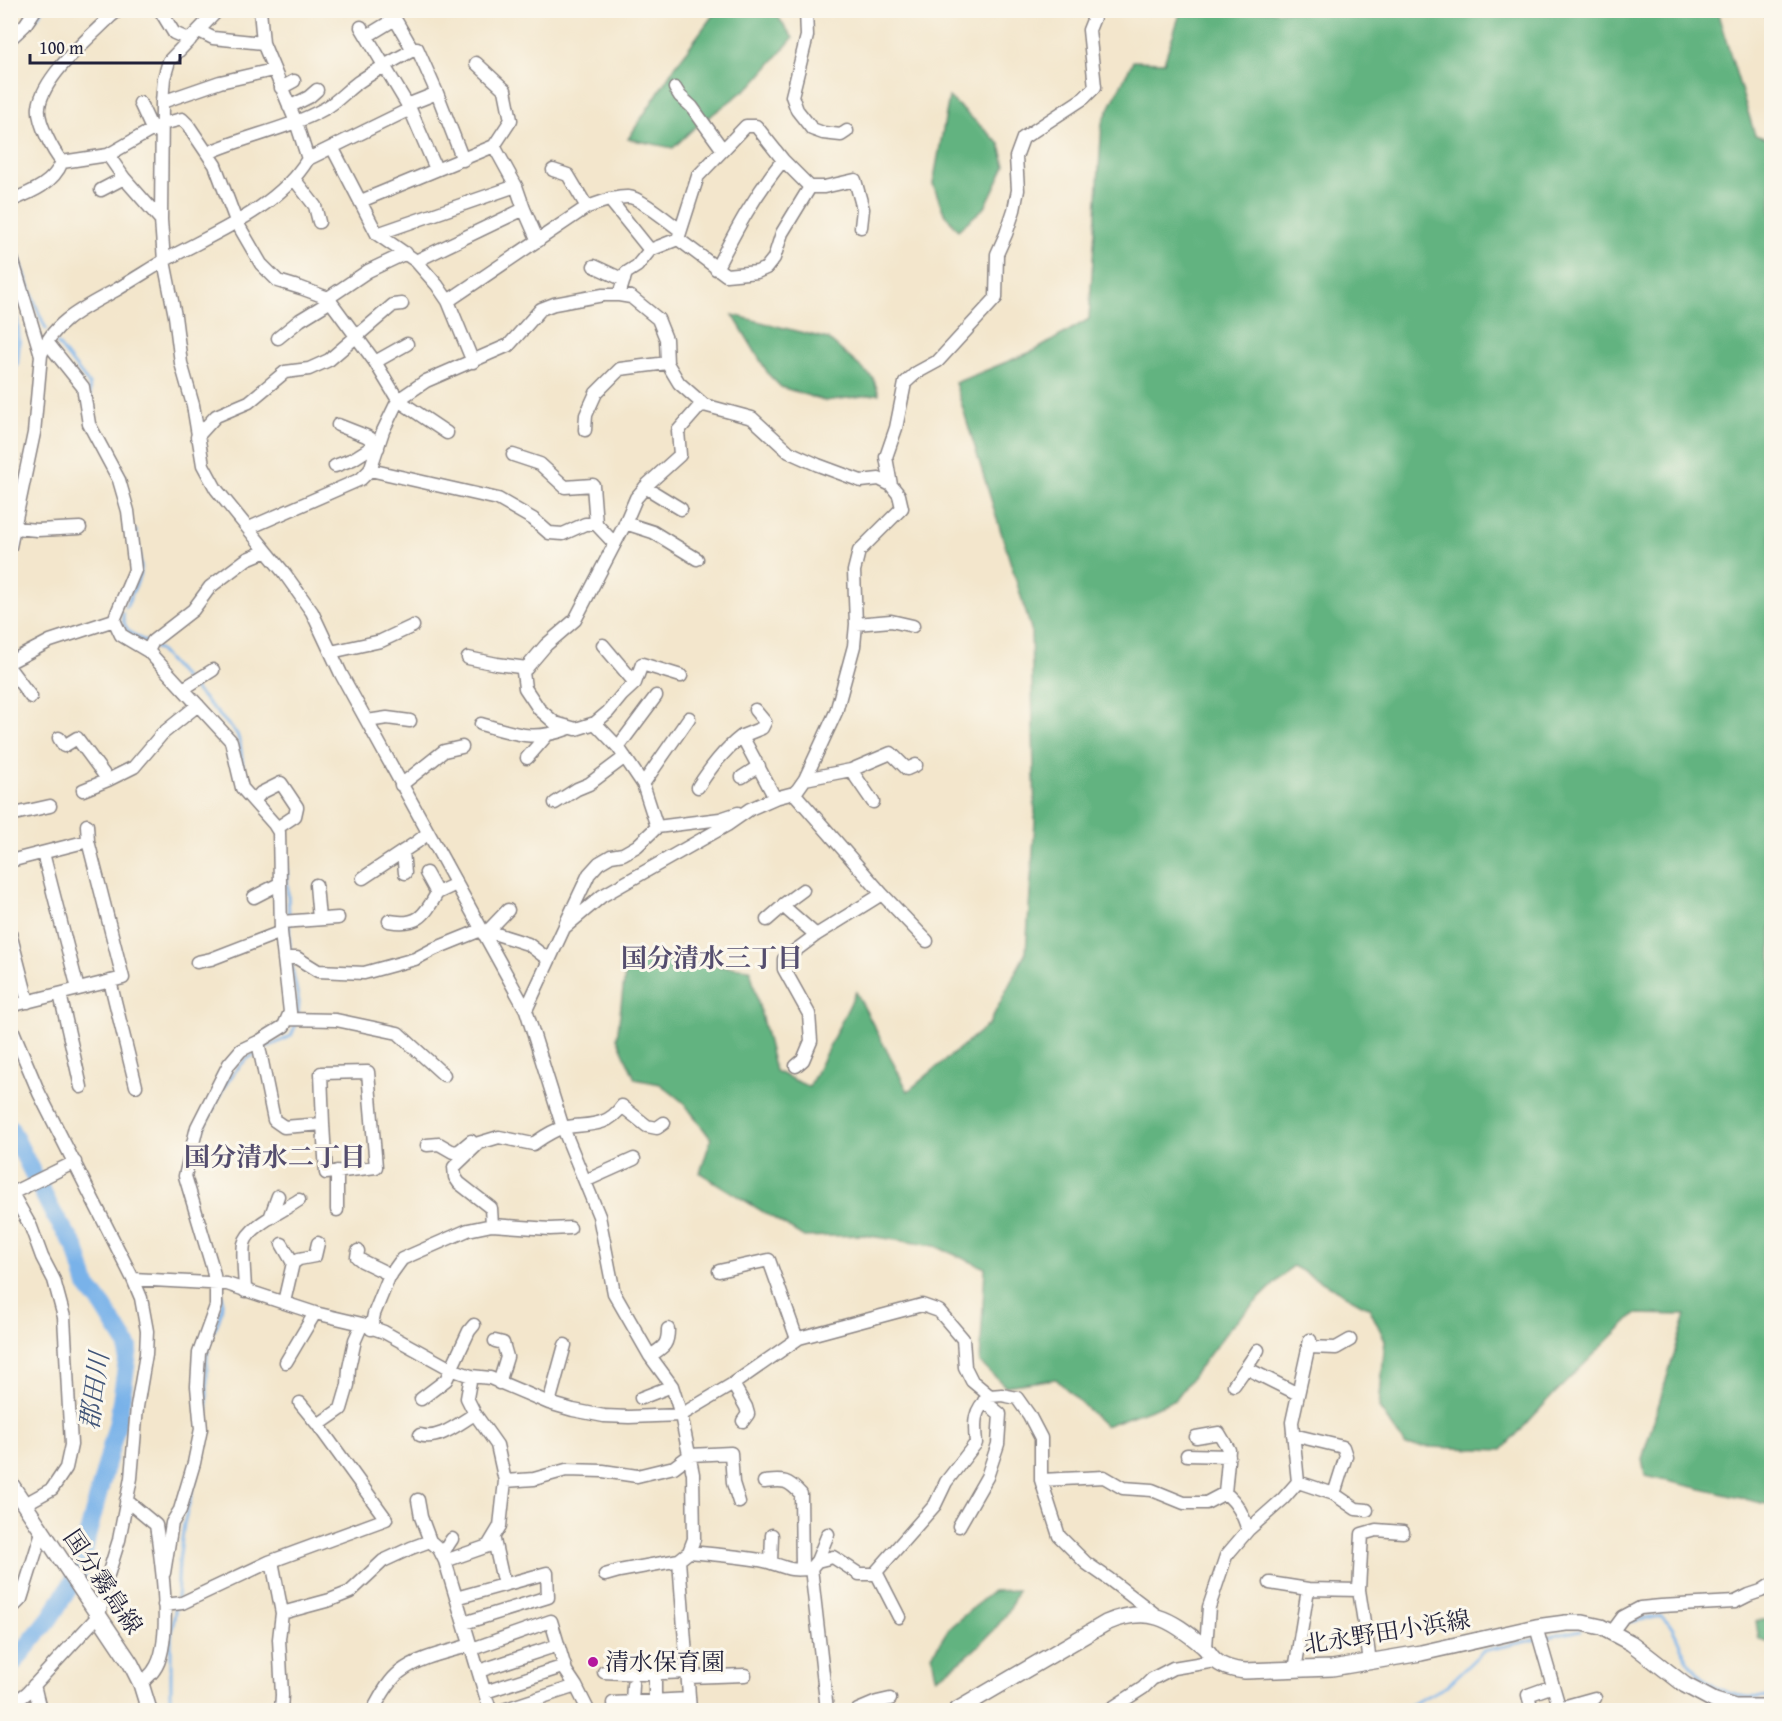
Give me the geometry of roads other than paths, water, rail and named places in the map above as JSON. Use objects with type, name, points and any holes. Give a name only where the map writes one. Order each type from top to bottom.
[{"type":"main road","name":"国分霧島線","points":[[10,1483],[131,1664],[141,1684],[149,1710]]},
{"type":"main road","points":[[957,1710],[1117,1618],[1144,1614],[1156,1615],[1206,1647],[1215,1661]]},
{"type":"main road","name":"北永野田小浜線","points":[[1215,1661],[1233,1670],[1245,1671],[1332,1668],[1421,1653],[1566,1623],[1583,1623],[1612,1632],[1631,1643],[1685,1685],[1715,1701],[1735,1707],[1772,1707]]},
{"type":"street","points":[[10,39],[24,26],[35,10]]},
{"type":"street","points":[[62,162],[41,121],[39,108],[45,89],[56,72],[119,10]]},
{"type":"street","points":[[160,10],[174,33],[263,43]]},
{"type":"street","points":[[218,10],[169,61],[164,78],[157,128],[164,261],[175,316],[181,363],[193,405],[202,465],[216,489],[285,574],[312,612],[367,722],[526,1010],[563,1128],[599,1216],[614,1293],[650,1356],[672,1386],[681,1415],[693,1474],[694,1539],[689,1552],[679,1560],[605,1575]]},
{"type":"street","points":[[260,10],[263,43],[296,122],[308,159]]},
{"type":"street","points":[[806,10],[807,36],[792,96],[797,110],[812,129],[841,135],[848,131]]},
{"type":"street","points":[[891,485],[886,457],[896,428],[905,383],[916,373],[938,362],[996,298],[997,254],[1014,210],[1018,190],[1016,157],[1023,138],[1083,98],[1095,87],[1089,30],[1097,10]]},
{"type":"street","points":[[413,50],[395,20],[364,32],[408,107],[436,169]]},
{"type":"street","points":[[208,153],[226,144],[296,122],[326,108],[384,65],[417,48],[438,93],[463,160]]},
{"type":"street","points":[[361,201],[494,146],[511,120],[505,90],[476,63]]},
{"type":"street","points":[[162,102],[220,82],[273,70]]},
{"type":"street","points":[[281,88],[294,81]]},
{"type":"street","points":[[675,88],[692,107],[723,150]]},
{"type":"street","points":[[289,107],[309,98],[317,90]]},
{"type":"street","points":[[10,547],[34,433],[41,354],[47,342],[69,317],[278,195],[294,179],[308,159],[438,93]]},
{"type":"street","points":[[140,103],[157,128]]},
{"type":"street","points":[[62,162],[108,155],[157,128],[182,120],[188,125],[215,165],[236,221],[261,264],[278,281],[329,300],[375,362],[398,400],[447,433]]},
{"type":"street","points":[[619,295],[626,273],[637,266],[650,249],[679,234],[698,176],[746,126],[756,126],[783,160],[810,187],[824,187],[855,180],[863,209],[861,227]]},
{"type":"street","points":[[494,146],[516,186],[537,241]]},
{"type":"street","points":[[332,147],[377,234],[411,257],[437,285],[448,301],[473,362]]},
{"type":"street","points":[[108,155],[124,178],[161,220]]},
{"type":"street","points":[[716,269],[741,220],[783,160]]},
{"type":"street","points":[[11,200],[37,190],[57,174],[62,162]]},
{"type":"street","points":[[553,170],[568,175],[587,207]]},
{"type":"street","points":[[101,190],[124,178]]},
{"type":"street","points":[[294,179],[315,206],[319,222]]},
{"type":"street","points":[[377,234],[516,186]]},
{"type":"street","points":[[448,301],[587,207],[631,196],[651,208],[716,269],[726,275],[757,272],[765,268],[774,258],[782,233],[810,187]]},
{"type":"street","points":[[609,200],[650,249]]},
{"type":"street","points":[[278,338],[368,271],[411,257],[524,209]]},
{"type":"street","points":[[10,252],[41,354]]},
{"type":"street","points":[[594,266],[624,280]]},
{"type":"street","points":[[249,528],[361,479],[370,470],[375,447],[398,400],[426,381],[509,345],[541,309],[554,304],[619,295],[631,297],[658,319],[666,339],[667,363],[679,383],[704,405],[752,418],[789,452],[861,481],[879,479],[891,485],[899,495],[902,508],[859,551],[854,571],[856,624],[854,646],[836,712],[805,779],[794,793],[720,819],[657,827],[637,846],[599,863],[590,874],[526,1010]]},
{"type":"street","points":[[197,437],[216,416],[249,402],[285,372],[309,369],[329,360],[393,305],[402,304]]},
{"type":"street","points":[[47,342],[83,387],[89,424],[119,480],[128,511],[135,570],[114,620],[121,635],[150,646],[231,741],[242,788],[257,798],[281,825]]},
{"type":"street","points":[[375,362],[407,344]]},
{"type":"street","points":[[585,430],[586,415],[596,393],[620,369],[667,363]]},
{"type":"street","points":[[681,676],[666,676],[644,659],[635,683],[621,695],[608,712],[595,723],[576,729],[555,723],[539,709],[525,688],[523,672],[546,645],[575,620],[636,498],[680,455],[678,431],[699,407],[704,405]]},
{"type":"street","points":[[338,425],[366,436],[371,439],[375,447]]},
{"type":"street","points":[[335,466],[375,447]]},
{"type":"street","points":[[513,455],[540,464],[565,487],[593,485],[596,524],[614,543]]},
{"type":"street","points":[[370,470],[498,499],[533,519],[549,532],[563,534],[585,524],[596,524]]},
{"type":"street","points":[[645,487],[681,509]]},
{"type":"street","points":[[625,523],[653,532],[697,559]]},
{"type":"street","points":[[14,528],[37,530],[80,528]]},
{"type":"street","points":[[150,646],[193,610],[210,587],[247,559],[266,551]]},
{"type":"street","points":[[10,662],[50,641],[114,620]]},
{"type":"street","points":[[856,624],[891,621],[913,626]]},
{"type":"street","points":[[331,652],[381,641],[413,626]]},
{"type":"street","points":[[603,645],[635,683]]},
{"type":"street","points":[[468,658],[527,668]]},
{"type":"street","points":[[10,669],[31,698]]},
{"type":"street","points":[[184,688],[213,670]]},
{"type":"street","points":[[555,803],[589,784],[622,752],[656,696]]},
{"type":"street","points":[[83,790],[134,767],[162,734],[198,705]]},
{"type":"street","points":[[698,787],[728,748],[742,736],[762,728],[765,722],[755,710]]},
{"type":"street","points":[[367,722],[387,718],[410,721]]},
{"type":"street","points":[[643,784],[689,718]]},
{"type":"street","points":[[595,723],[622,752],[643,784],[657,827]]},
{"type":"street","points":[[481,724],[534,737],[570,728]]},
{"type":"street","points":[[59,738],[64,746],[81,735],[108,780]]},
{"type":"street","points":[[527,758],[547,735]]},
{"type":"street","points":[[742,736],[775,798]]},
{"type":"street","points":[[401,784],[444,746],[462,747]]},
{"type":"street","points":[[805,779],[851,770],[891,753],[907,769],[916,765]]},
{"type":"street","points":[[742,777],[759,766]]},
{"type":"street","points":[[851,770],[873,802]]},
{"type":"street","points":[[164,1573],[172,1523],[180,1510],[201,1429],[197,1386],[199,1353],[221,1285],[212,1266],[185,1176],[197,1127],[229,1064],[241,1050],[259,1048],[284,1026],[289,1019],[290,1012],[289,958],[282,925],[279,884],[279,832],[281,825],[295,816],[297,807],[281,783],[257,798]]},
{"type":"street","points":[[794,793],[882,894],[927,941]]},
{"type":"street","points":[[10,815],[50,806]]},
{"type":"street","points":[[564,928],[602,896],[728,825],[750,809]]},
{"type":"street","points":[[10,1006],[123,978],[88,841],[87,825]]},
{"type":"street","points":[[363,878],[428,833]]},
{"type":"street","points":[[10,861],[88,841]]},
{"type":"street","points":[[403,851],[405,873]]},
{"type":"street","points":[[43,853],[78,989]]},
{"type":"street","points":[[426,873],[437,894]]},
{"type":"street","points":[[254,897],[279,884]]},
{"type":"street","points":[[389,921],[401,923],[414,921],[427,913],[437,894],[456,884]]},
{"type":"street","points":[[316,885],[319,920]]},
{"type":"street","points":[[767,920],[803,890]]},
{"type":"street","points":[[796,1066],[803,1060],[811,1041],[809,1014],[784,969],[784,959],[816,934],[882,894]]},
{"type":"street","points":[[783,906],[816,934]]},
{"type":"street","points":[[289,958],[318,971],[364,973],[415,959],[434,949],[484,932],[508,910]]},
{"type":"street","points":[[196,962],[210,960],[282,925],[296,921],[338,918]]},
{"type":"street","points":[[484,932],[528,944],[549,960]]},
{"type":"street","points":[[10,933],[28,1002]]},
{"type":"street","points":[[110,981],[136,1086]]},
{"type":"street","points":[[60,994],[81,1087]]},
{"type":"street","points":[[289,1019],[336,1020],[398,1033],[444,1075]]},
{"type":"street","points":[[10,1024],[39,1093],[133,1279],[141,1298],[147,1332],[131,1478],[119,1540],[99,1615],[34,1685],[10,1706]]},
{"type":"street","points":[[259,1048],[274,1120],[284,1126],[323,1124]]},
{"type":"street","points":[[368,1072],[375,1167],[326,1173],[323,1124],[321,1073],[368,1072]]},
{"type":"street","points":[[427,1145],[439,1144],[453,1152],[459,1151],[485,1133],[533,1144],[563,1128],[590,1126],[606,1120],[617,1113],[622,1106],[647,1126],[657,1128],[664,1123]]},
{"type":"street","points":[[492,1225],[491,1208],[459,1183],[455,1177],[454,1167],[479,1143],[499,1137]]},
{"type":"street","points":[[585,1181],[634,1159]]},
{"type":"street","points":[[25,1504],[52,1489],[66,1468],[71,1445],[64,1317],[54,1280],[42,1257],[31,1227],[11,1192],[75,1162]]},
{"type":"street","points":[[337,1171],[338,1210]]},
{"type":"street","points":[[270,1218],[278,1196]]},
{"type":"street","points":[[245,1292],[244,1243],[250,1232],[299,1200]]},
{"type":"street","points":[[318,1425],[340,1410],[348,1385],[349,1368],[356,1340],[374,1314],[391,1275],[402,1259],[468,1230],[492,1225],[570,1228]]},
{"type":"street","points":[[293,1263],[299,1259],[315,1256],[318,1243]]},
{"type":"street","points":[[282,1244],[293,1263],[285,1302]]},
{"type":"street","points":[[358,1251],[357,1257],[362,1261],[391,1275]]},
{"type":"street","points":[[719,1271],[769,1260],[797,1340]]},
{"type":"street","points":[[133,1279],[221,1285],[285,1302],[315,1313],[384,1332],[451,1369],[471,1376],[490,1378],[549,1403],[604,1416],[681,1415],[734,1384],[797,1340],[922,1305],[939,1311],[963,1339],[965,1366],[972,1381],[1000,1414],[998,1444],[987,1477],[959,1526]]},
{"type":"street","points":[[286,1362],[315,1313]]},
{"type":"street","points":[[421,1399],[446,1380],[474,1325]]},
{"type":"street","points":[[650,1356],[665,1346],[668,1329]]},
{"type":"street","points":[[1206,1647],[1209,1607],[1226,1556],[1248,1530],[1283,1499],[1298,1482],[1292,1422],[1309,1344],[1336,1348],[1350,1340]]},
{"type":"street","points":[[495,1341],[503,1343],[507,1357],[499,1383]]},
{"type":"street","points":[[549,1403],[565,1345]]},
{"type":"street","points":[[1234,1385],[1258,1350]]},
{"type":"street","points":[[1246,1368],[1298,1394]]},
{"type":"street","points":[[443,1557],[488,1546],[494,1540],[500,1526],[505,1481],[497,1445],[475,1414],[467,1398],[471,1376]]},
{"type":"street","points":[[734,1384],[746,1407],[747,1414],[743,1421]]},
{"type":"street","points":[[641,1398],[672,1386]]},
{"type":"street","points":[[689,1552],[771,1562],[789,1570],[810,1566],[833,1557],[860,1574],[874,1574],[935,1505],[946,1482],[976,1443],[974,1419],[987,1399],[1002,1395],[1017,1398],[1041,1438],[1041,1480],[1059,1536],[1086,1563],[1156,1615]]},
{"type":"street","points":[[173,1604],[272,1561],[386,1519],[300,1403]]},
{"type":"street","points":[[420,1436],[437,1435],[475,1414]]},
{"type":"street","points":[[1196,1437],[1219,1433],[1229,1450],[1225,1493]]},
{"type":"street","points":[[1293,1435],[1343,1447],[1346,1455],[1334,1494]]},
{"type":"street","points":[[505,1481],[534,1479],[566,1470],[603,1471],[637,1476],[674,1467],[690,1455],[731,1453],[733,1483],[739,1502]]},
{"type":"street","points":[[1187,1455],[1229,1456]]},
{"type":"street","points":[[1041,1480],[1104,1477],[1123,1488],[1152,1490],[1184,1503],[1206,1503],[1225,1493]]},
{"type":"street","points":[[764,1482],[783,1480],[792,1484],[801,1494],[827,1710]]},
{"type":"street","points":[[1298,1482],[1334,1494],[1356,1509],[1368,1510]]},
{"type":"street","points":[[1225,1493],[1243,1514],[1248,1530]]},
{"type":"street","points":[[126,1500],[156,1525],[164,1573],[173,1604],[164,1632],[161,1656],[155,1670],[141,1684]]},
{"type":"street","points":[[418,1500],[421,1517],[430,1541],[439,1549],[443,1557],[490,1710]]},
{"type":"street","points":[[1370,1661],[1359,1590],[1362,1534],[1376,1530],[1403,1533]]},
{"type":"street","points":[[10,1610],[21,1599],[42,1532]]},
{"type":"street","points":[[810,1566],[828,1534]]},
{"type":"street","points":[[771,1562],[772,1535]]},
{"type":"street","points":[[443,1557],[452,1539]]},
{"type":"street","points":[[494,1540],[504,1585]]},
{"type":"street","points":[[282,1613],[350,1592],[383,1561],[430,1541]]},
{"type":"street","points":[[613,1703],[655,1700],[689,1705],[679,1560]]},
{"type":"street","points":[[272,1561],[282,1613],[279,1639],[281,1710]]},
{"type":"street","points":[[876,1572],[899,1617]]},
{"type":"street","points":[[456,1598],[547,1573],[548,1597],[464,1623]]},
{"type":"street","points":[[1270,1583],[1308,1589],[1359,1590]]},
{"type":"street","points":[[1612,1632],[1623,1617],[1640,1608],[1735,1602],[1772,1584]]},
{"type":"street","points":[[1295,1670],[1308,1589]]},
{"type":"street","points":[[373,1710],[381,1695],[399,1673],[418,1662],[551,1621],[566,1671],[576,1686],[585,1710]]},
{"type":"street","points":[[1537,1630],[1559,1709],[1595,1698]]},
{"type":"street","points":[[479,1671],[558,1645]]},
{"type":"street","points":[[1109,1710],[1143,1688],[1152,1679],[1173,1668],[1215,1661]]},
{"type":"street","points":[[485,1692],[565,1666]]},
{"type":"street","points":[[604,1672],[745,1675]]},
{"type":"street","points":[[655,1673],[655,1700]]},
{"type":"street","points":[[34,1685],[40,1710]]},
{"type":"street","points":[[632,1702],[633,1685]]},
{"type":"street","points":[[502,1710],[576,1686]]},
{"type":"street","points":[[1532,1710],[1528,1695],[1553,1686]]},
{"type":"street","points":[[858,1710],[890,1699]]},
{"type":"waterway","points":[[36,19],[42,10]]},
{"type":"waterway","points":[[10,47],[23,35]]},
{"type":"waterway","points":[[10,233],[46,329]]},
{"type":"waterway","name":"郡田川","points":[[10,320],[12,342],[10,363]]},
{"type":"waterway","points":[[57,343],[89,384],[92,408]]},
{"type":"waterway","points":[[109,449],[123,475]]},
{"type":"waterway","points":[[126,607],[139,578],[141,567],[136,531]]},
{"type":"waterway","points":[[123,613],[124,624],[127,628],[147,643]]},
{"type":"waterway","points":[[153,646],[188,682]]},
{"type":"waterway","points":[[193,687],[237,734],[243,767]]},
{"type":"waterway","points":[[244,777],[256,793]]},
{"type":"waterway","points":[[261,798],[282,822]]},
{"type":"waterway","points":[[285,828],[289,917]]},
{"type":"waterway","points":[[289,924],[290,956]]},
{"type":"waterway","points":[[291,963],[299,1002],[298,1015]]},
{"type":"waterway","points":[[262,1050],[291,1036],[297,1022]]},
{"type":"waterway","points":[[201,1135],[230,1078],[247,1059],[257,1053]]},
{"type":"waterway","name":"郡田川","points":[[10,1128],[53,1213],[76,1248],[87,1286],[103,1306],[129,1348],[118,1421],[87,1537],[82,1567],[50,1618],[10,1667]]},
{"type":"waterway","points":[[212,1333],[220,1315],[222,1294]]},
{"type":"waterway","points":[[202,1455],[207,1429],[209,1342]]},
{"type":"waterway","points":[[177,1599],[184,1524],[196,1476]]},
{"type":"waterway","points":[[171,1710],[171,1636],[176,1606]]},
{"type":"waterway","points":[[1624,1623],[1661,1616],[1671,1626],[1689,1661],[1707,1681],[1729,1693],[1757,1698],[1772,1697]]},
{"type":"waterway","points":[[1544,1638],[1581,1630]]},
{"type":"waterway","points":[[1400,1710],[1447,1686],[1483,1651],[1537,1639]]},
{"type":"place","name":"清水保育園","points":[[593,1662]]},
{"type":"district","name":"国分清水三丁目","points":[[712,958]]},
{"type":"district","name":"国分清水二丁目","points":[[275,1157]]}]
